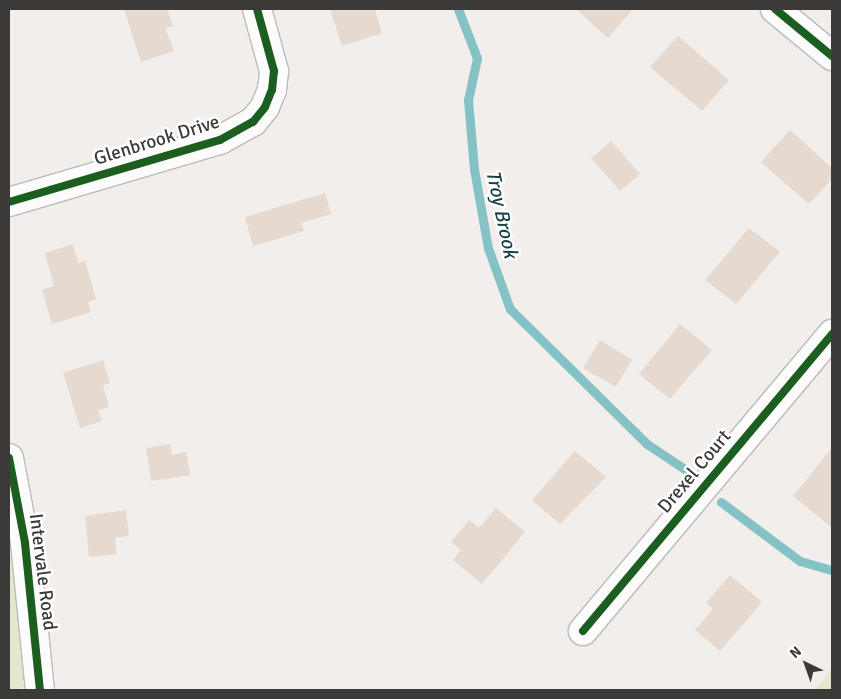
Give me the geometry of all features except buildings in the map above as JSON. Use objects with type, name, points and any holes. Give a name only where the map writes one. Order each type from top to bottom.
[{"type":"street","name":"Glenbrook Drive","points":[[9,202],[220,140],[253,122],[268,98],[274,71],[257,9]]},
{"type":"street","points":[[775,9],[832,56]]},
{"type":"street","name":"Drexel Court","points":[[583,631],[832,334]]},
{"type":"street","name":"Intervale Road","points":[[9,458],[25,543],[40,690]]},
{"type":"green space","points":[[9,548],[44,684],[9,690]]},
{"type":"green space","points":[[832,668],[832,690],[815,690]]},
{"type":"waterway","name":"Troy Brook","points":[[458,9],[477,58],[468,100],[474,169],[488,248],[510,309],[647,444],[686,470]]},
{"type":"waterway","name":"Troy Brook","points":[[721,502],[800,561],[832,570]]},
{"type":"cycle path","points":[[9,202],[220,140],[253,122],[265,107],[272,90],[274,71],[257,9]]},
{"type":"cycle path","points":[[775,9],[832,56]]},
{"type":"cycle path","points":[[583,631],[832,334]]},
{"type":"cycle path","points":[[9,458],[25,543],[40,690]]}]
